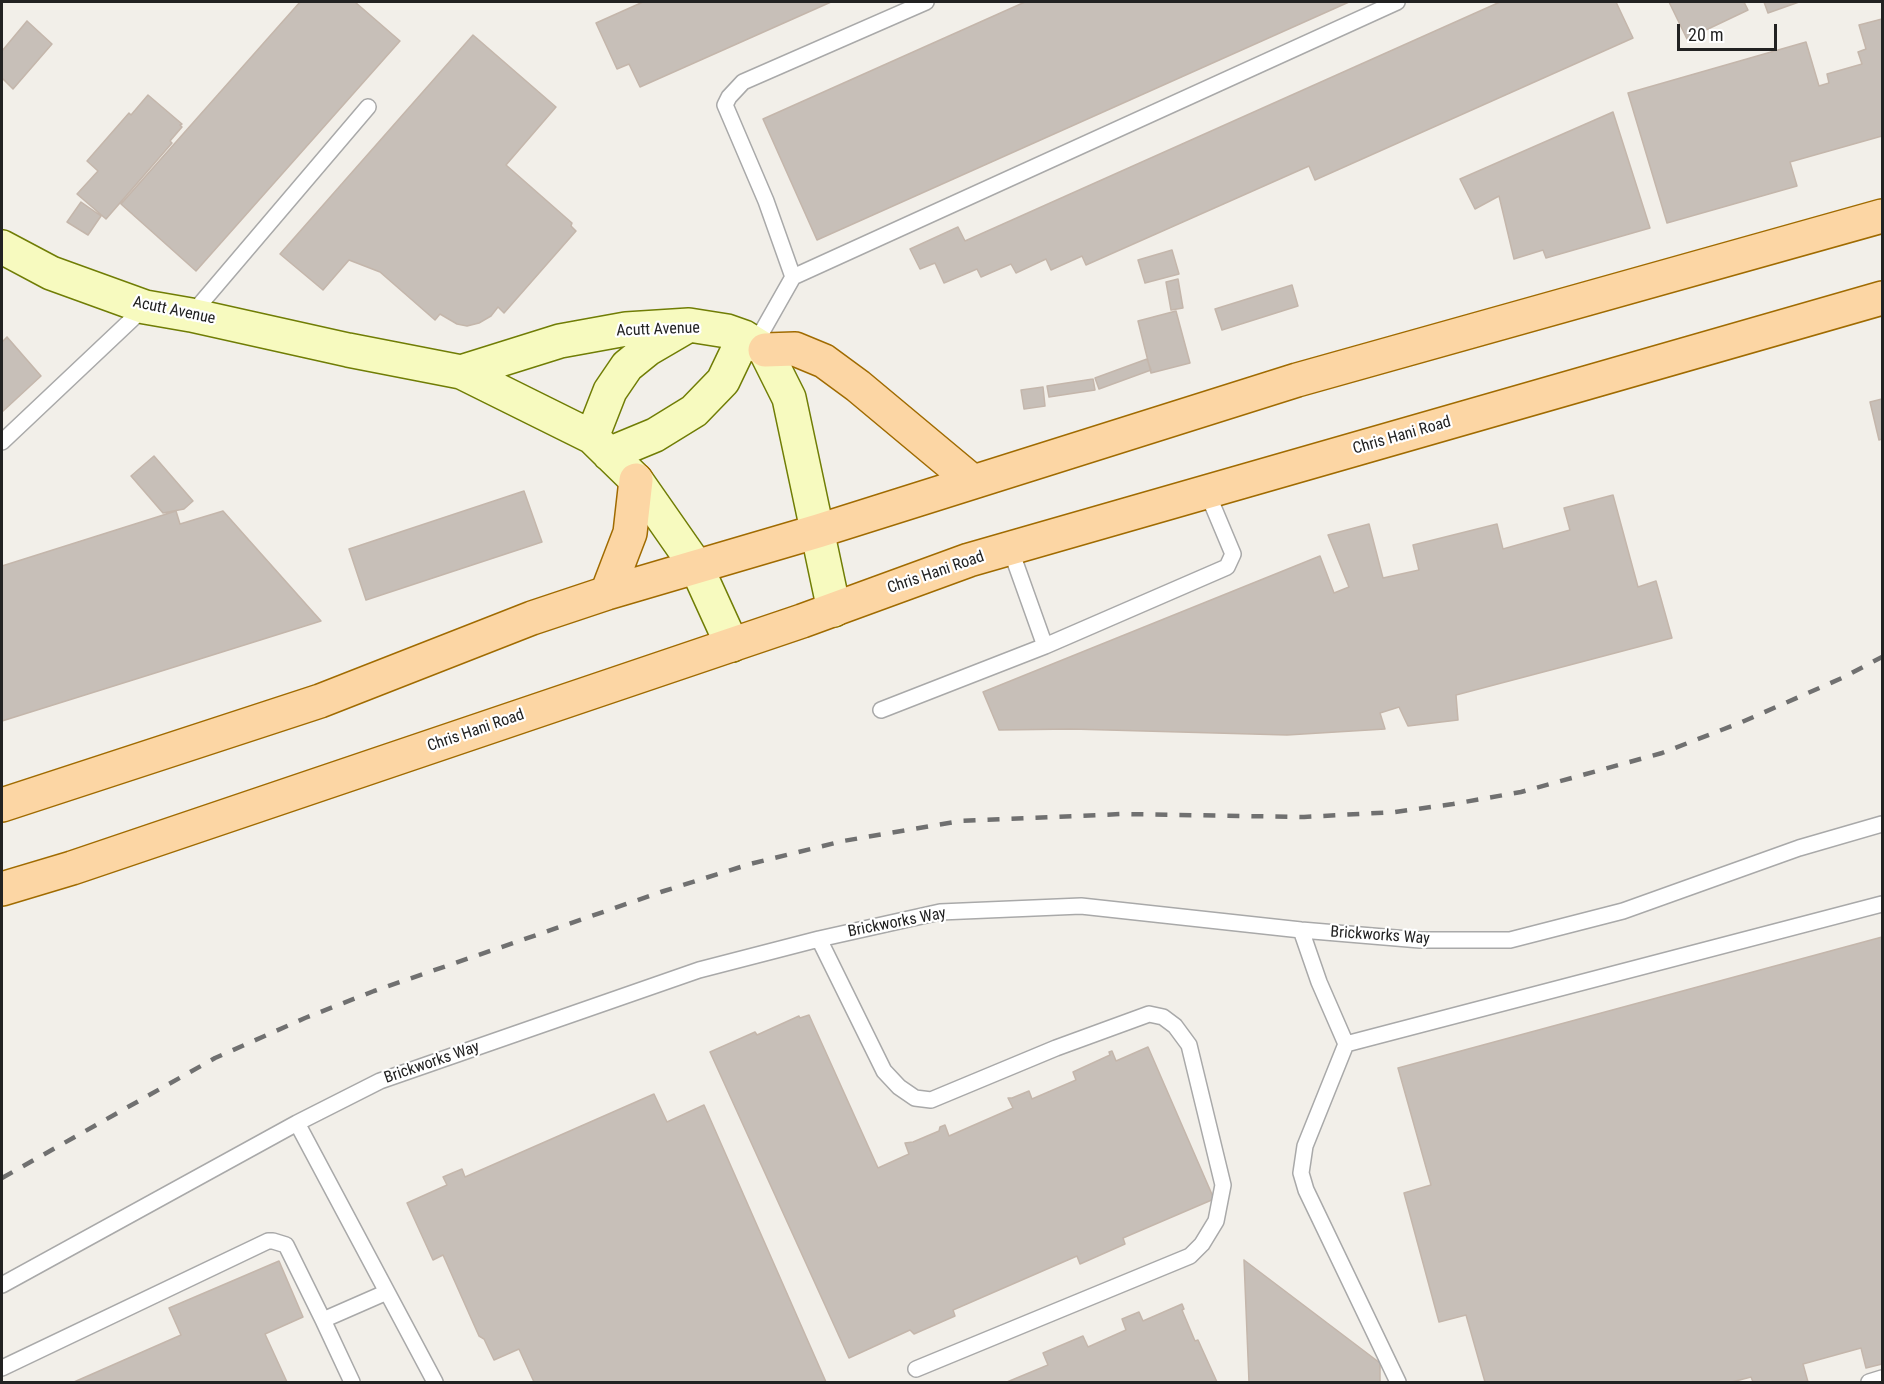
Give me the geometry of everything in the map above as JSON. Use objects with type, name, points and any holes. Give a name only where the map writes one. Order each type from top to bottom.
[{"type":"main road","points":[[2,805],[320,701],[532,618],[607,593],[818,531],[1297,380],[1882,216]]},
{"type":"main road","name":"Chris Hani Road","points":[[2,889],[72,868],[732,645],[969,560],[1882,298]]},
{"type":"main road","points":[[754,344],[795,349],[824,361],[858,386],[973,482]]},
{"type":"main road","points":[[607,593],[630,533],[636,480]]},
{"type":"street","name":"Acutt Avenue","points":[[2,247],[51,273],[145,307],[461,372],[601,445],[636,480],[696,566],[732,645]]},
{"type":"street","name":"Acutt Avenue","points":[[461,372],[571,339],[626,329],[688,325],[727,331],[754,344]]},
{"type":"street","points":[[688,325],[648,349],[627,366],[610,391],[601,445],[655,435],[694,411],[711,396],[754,344],[789,398],[834,609]]},
{"type":"lane","points":[[793,277],[766,201],[725,105],[743,82],[926,2]]},
{"type":"lane","points":[[754,344],[793,277],[1396,2]]},
{"type":"lane","points":[[191,315],[368,107]]},
{"type":"lane","points":[[2,442],[145,307]]},
{"type":"lane","points":[[881,710],[1045,646],[1227,567],[1233,554],[1207,492]]},
{"type":"lane","points":[[1010,548],[1045,646]]},
{"type":"lane","name":"Brickworks Way","points":[[2,1285],[297,1123],[380,1081],[699,970],[819,939],[940,912],[1081,906],[1301,930],[1420,940],[1510,940],[1623,911],[1799,848],[1882,824]]},
{"type":"lane","points":[[1346,1044],[1882,904]]},
{"type":"lane","points":[[1301,930],[1319,982],[1346,1044],[1305,1146],[1301,1173],[1305,1190],[1398,1383]]},
{"type":"lane","points":[[819,939],[884,1071],[899,1087],[915,1098],[931,1100],[1056,1048],[1149,1014],[1162,1017],[1175,1026],[1189,1045],[1223,1185],[1216,1221],[1202,1244],[1190,1256],[916,1369]]},
{"type":"lane","points":[[297,1123],[435,1383]]},
{"type":"lane","points":[[2,1368],[268,1241],[281,1242],[286,1245],[352,1383]]},
{"type":"lane","points":[[323,1320],[387,1292]]},
{"type":"lane","points":[[1869,1383],[1882,1378]]},
{"type":"building","points":[[300,2],[355,2],[400,41],[196,271],[121,204]]},
{"type":"building","points":[[643,2],[831,2],[640,87],[629,64],[617,69],[596,23]]},
{"type":"building","points":[[1025,2],[1349,2],[817,240],[763,119]]},
{"type":"building","points":[[1500,2],[1616,2],[1633,38],[1315,180],[1309,166],[1086,265],[1082,256],[1051,270],[1046,259],[1016,273],[1011,264],[981,277],[977,269],[944,283],[935,263],[920,269],[910,249],[958,227],[965,241]]},
{"type":"building","points":[[1669,2],[1744,2],[1748,10],[1687,39]]},
{"type":"building","points":[[1764,2],[1799,2],[1768,13]]},
{"type":"building","points":[[1882,19],[1882,136],[1790,162],[1797,186],[1667,223],[1628,93],[1806,42],[1819,86],[1829,83],[1827,74],[1862,64],[1858,52],[1866,49],[1859,25]]},
{"type":"building","points":[[27,21],[52,44],[13,89],[2,78],[2,51]]},
{"type":"building","points":[[473,35],[556,107],[506,165],[572,223],[571,226],[576,231],[504,313],[498,307],[491,316],[479,323],[467,326],[457,324],[440,314],[435,320],[380,272],[349,260],[323,290],[280,254]]},
{"type":"building","points":[[148,95],[182,124],[180,125],[182,127],[170,141],[172,143],[106,219],[77,194],[98,171],[87,161]]},
{"type":"building","points":[[1613,112],[1650,228],[1546,258],[1543,250],[1514,259],[1499,196],[1475,209],[1460,179]]},
{"type":"building","points":[[81,202],[101,216],[88,235],[67,222]]},
{"type":"building","points":[[1172,250],[1179,274],[1145,283],[1138,260]]},
{"type":"building","points":[[1178,279],[1183,308],[1171,310],[1166,282]]},
{"type":"building","points":[[1292,285],[1298,306],[1222,330],[1215,309]]},
{"type":"building","points":[[1176,311],[1190,363],[1151,373],[1138,321]]},
{"type":"building","points":[[7,337],[41,376],[2,412],[2,342]]},
{"type":"building","points":[[1147,359],[1151,370],[1099,389],[1095,378]]},
{"type":"building","points":[[1093,379],[1095,390],[1049,397],[1047,386]]},
{"type":"building","points":[[1043,387],[1045,406],[1024,409],[1021,390]]},
{"type":"building","points":[[1882,399],[1882,439],[1879,440],[1870,402]]},
{"type":"building","points":[[154,456],[193,501],[184,509],[163,513],[131,476]]},
{"type":"building","points":[[524,491],[542,542],[366,600],[349,549]]},
{"type":"building","points":[[1613,495],[1638,587],[1656,581],[1672,638],[1456,695],[1458,720],[1408,726],[1399,707],[1380,713],[1385,729],[1287,735],[1072,729],[999,730],[983,692],[1320,556],[1334,593],[1349,587],[1328,535],[1369,524],[1383,578],[1419,570],[1413,545],[1497,524],[1503,549],[1570,530],[1564,508]]},
{"type":"building","points":[[176,511],[180,524],[223,511],[321,621],[2,721],[2,566]]},
{"type":"building","points":[[1882,937],[1882,1364],[1866,1368],[1861,1348],[1803,1364],[1808,1382],[1753,1382],[1751,1377],[1732,1382],[1485,1382],[1466,1315],[1439,1322],[1404,1193],[1431,1185],[1398,1068]]},
{"type":"building","points":[[809,1015],[878,1168],[909,1154],[905,1143],[939,1131],[940,1127],[945,1125],[949,1136],[1013,1108],[1008,1098],[1029,1091],[1032,1099],[1076,1080],[1073,1072],[1110,1055],[1109,1052],[1112,1051],[1116,1061],[1148,1047],[1214,1199],[1123,1238],[1125,1244],[1080,1264],[1077,1256],[953,1310],[955,1316],[914,1334],[910,1330],[849,1358],[710,1052],[755,1032],[757,1035],[799,1016],[800,1018]]},
{"type":"building","points":[[654,1094],[667,1122],[704,1105],[826,1382],[534,1382],[519,1349],[494,1360],[484,1339],[479,1336],[443,1255],[433,1260],[407,1203],[447,1185],[443,1177],[462,1169],[465,1177]]},
{"type":"building","points":[[1244,1260],[1380,1363],[1380,1382],[1249,1382]]},
{"type":"building","points":[[279,1261],[303,1317],[265,1334],[287,1382],[74,1382],[181,1335],[169,1308]]},
{"type":"building","points":[[1182,1304],[1184,1309],[1182,1310],[1195,1341],[1198,1340],[1217,1382],[1007,1382],[1048,1365],[1043,1353],[1083,1336],[1088,1347],[1126,1330],[1122,1319],[1139,1312],[1143,1321]]},
{"type":"railway","points":[[2,1178],[215,1058],[305,1018],[374,991],[664,891],[750,864],[843,841],[960,821],[1122,814],[1304,817],[1395,812],[1521,792],[1662,753],[1742,722],[1842,678],[1882,657]]}]
